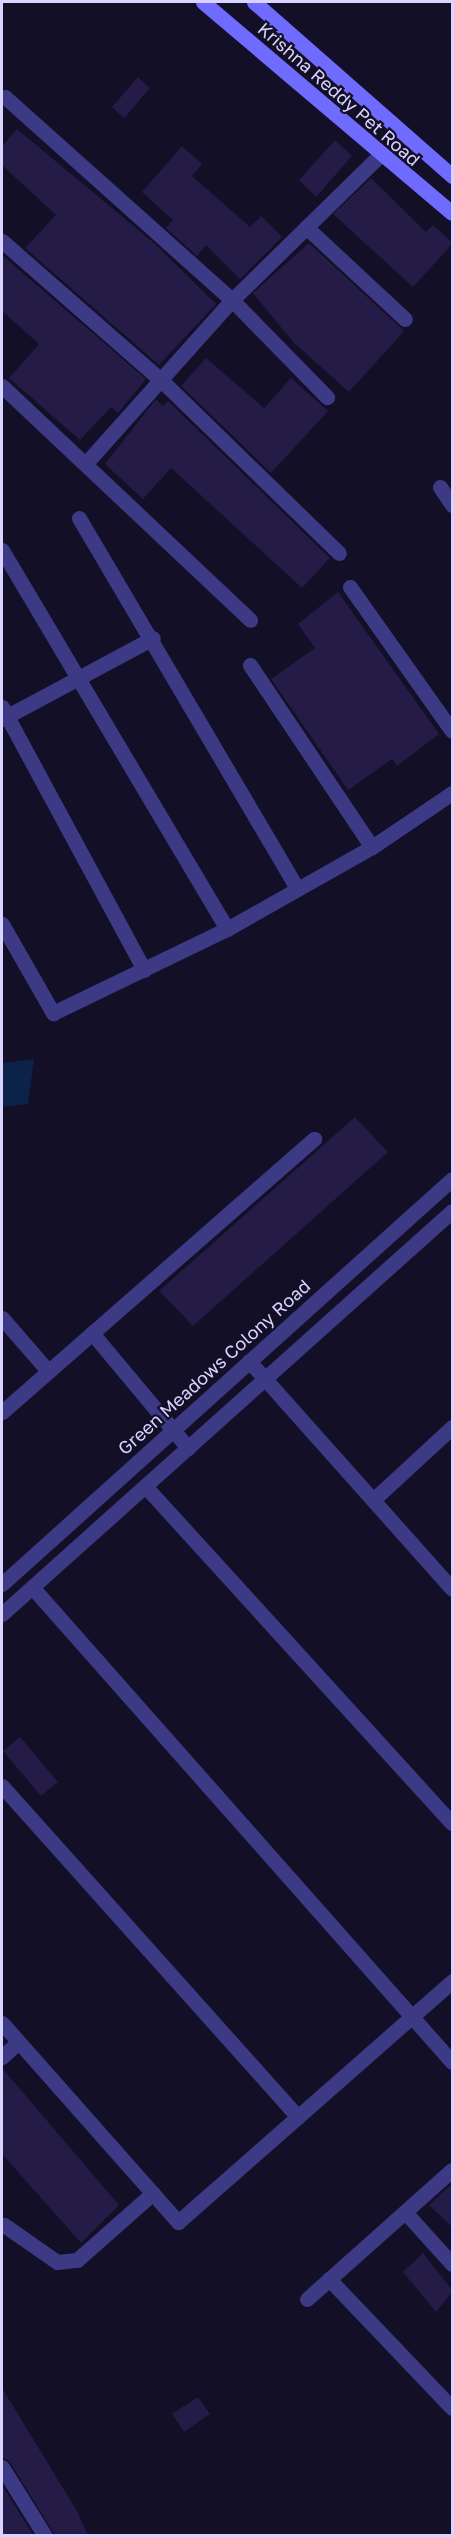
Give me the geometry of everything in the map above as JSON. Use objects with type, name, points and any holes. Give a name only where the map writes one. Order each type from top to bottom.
[{"type":"main road","name":"Krishna Reddy Pet Road","points":[[203,2],[379,156],[453,213]]},
{"type":"main road","name":"Krishna Reddy Pet Road","points":[[254,2],[453,176]]},
{"type":"street","points":[[5,97],[232,300],[327,397]]},
{"type":"street","points":[[87,462],[232,300],[379,156]]},
{"type":"street","points":[[306,227],[405,319]]},
{"type":"street","points":[[2,241],[161,380],[339,554]]},
{"type":"street","points":[[2,386],[87,462],[250,620]]},
{"type":"street","points":[[440,487],[453,505]]},
{"type":"street","points":[[79,518],[153,638],[297,888]]},
{"type":"street","points":[[2,550],[227,929]]},
{"type":"street","points":[[350,587],[453,731]]},
{"type":"street","points":[[144,970],[3,714],[77,679],[153,638]]},
{"type":"street","points":[[250,664],[372,847]]},
{"type":"street","points":[[2,924],[53,1014],[227,929],[372,847],[453,793]]},
{"type":"street","points":[[2,1412],[314,1138]]},
{"type":"street","name":"Green Meadows Colony Road","points":[[2,1584],[453,1179]]},
{"type":"street","points":[[2,1614],[453,1211]]},
{"type":"street","points":[[2,1318],[48,1371]]},
{"type":"street","points":[[92,1333],[188,1448]]},
{"type":"street","points":[[249,1361],[453,1589]]},
{"type":"street","points":[[373,1500],[453,1427]]},
{"type":"street","points":[[145,1486],[453,1823]]},
{"type":"street","points":[[32,1587],[453,2062]]},
{"type":"street","points":[[2,1786],[298,2117]]},
{"type":"street","points":[[2,2023],[178,2222],[453,1981]]},
{"type":"street","points":[[2,2056],[18,2042]]},
{"type":"street","points":[[307,2299],[453,2170]]},
{"type":"street","points":[[4,2225],[57,2262],[77,2260],[153,2193]]},
{"type":"street","points":[[405,2212],[453,2264]]},
{"type":"street","points":[[329,2279],[453,2408]]},
{"type":"street","points":[[2,2467],[45,2535]]},
{"type":"water","points":[[34,1059],[28,1104],[2,1107],[2,1063]]},
{"type":"building","points":[[138,77],[150,88],[124,118],[112,107]]},
{"type":"building","points":[[17,129],[154,243],[216,304],[159,365],[25,248],[56,215],[2,165],[2,146]]},
{"type":"building","points":[[335,140],[352,156],[316,197],[299,180]]},
{"type":"building","points":[[182,146],[202,164],[192,176],[250,227],[261,216],[282,237],[240,279],[206,245],[197,256],[166,228],[173,220],[142,192]]},
{"type":"building","points":[[371,178],[426,232],[433,225],[453,243],[413,287],[333,214]]},
{"type":"building","points":[[309,243],[404,331],[349,392],[293,342],[253,293]]},
{"type":"building","points":[[2,255],[146,379],[118,413],[111,407],[80,440],[9,378],[39,344],[2,311]]},
{"type":"building","points":[[206,358],[264,408],[291,378],[328,411],[271,473],[181,386]]},
{"type":"building","points":[[156,399],[163,406],[168,401],[330,558],[302,588],[171,468],[143,499],[105,464]]},
{"type":"building","points":[[338,592],[439,734],[397,766],[392,759],[348,790],[271,679],[315,648],[298,624]]},
{"type":"building","points":[[355,1117],[388,1152],[193,1326],[159,1291]]},
{"type":"building","points":[[20,1737],[58,1782],[41,1796],[3,1751]]},
{"type":"building","points":[[2,2068],[119,2205],[81,2243],[2,2154]]},
{"type":"building","points":[[453,2183],[453,2228],[429,2205]]},
{"type":"building","points":[[423,2253],[453,2291],[436,2312],[403,2272]]},
{"type":"building","points":[[2,2388],[77,2511],[88,2535],[55,2535],[10,2462],[2,2457]]},
{"type":"building","points":[[198,2397],[210,2414],[184,2432],[172,2414]]},
{"type":"building","points":[[2,2485],[33,2535],[2,2535]]}]
